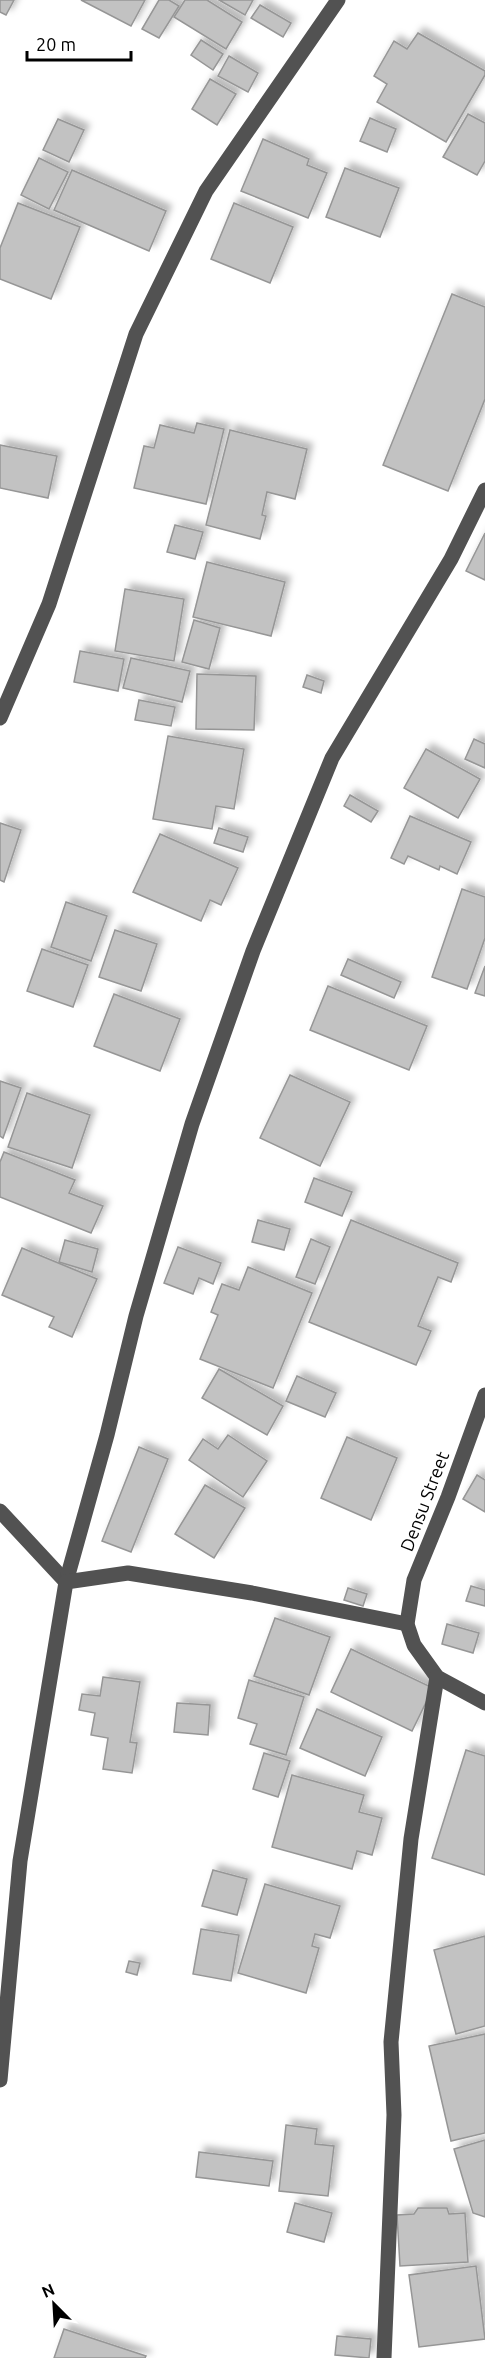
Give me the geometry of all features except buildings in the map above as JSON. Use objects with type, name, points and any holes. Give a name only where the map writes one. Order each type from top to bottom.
[{"type":"street","points":[[0,718],[49,604],[136,334],[206,191],[338,0]]},
{"type":"street","points":[[0,2080],[20,1861],[66,1582],[107,1435],[136,1316],[192,1124],[253,951],[332,758],[451,559],[485,490]]},
{"type":"street","name":"Densu Street","points":[[407,1624],[414,1580],[448,1497],[485,1395]]},
{"type":"street","points":[[0,1511],[66,1582]]},
{"type":"street","points":[[66,1582],[128,1574],[252,1593],[407,1624],[414,1645],[437,1677],[485,1704]]},
{"type":"street","points":[[384,2358],[394,2115],[391,2042],[411,1839],[437,1677]]}]
